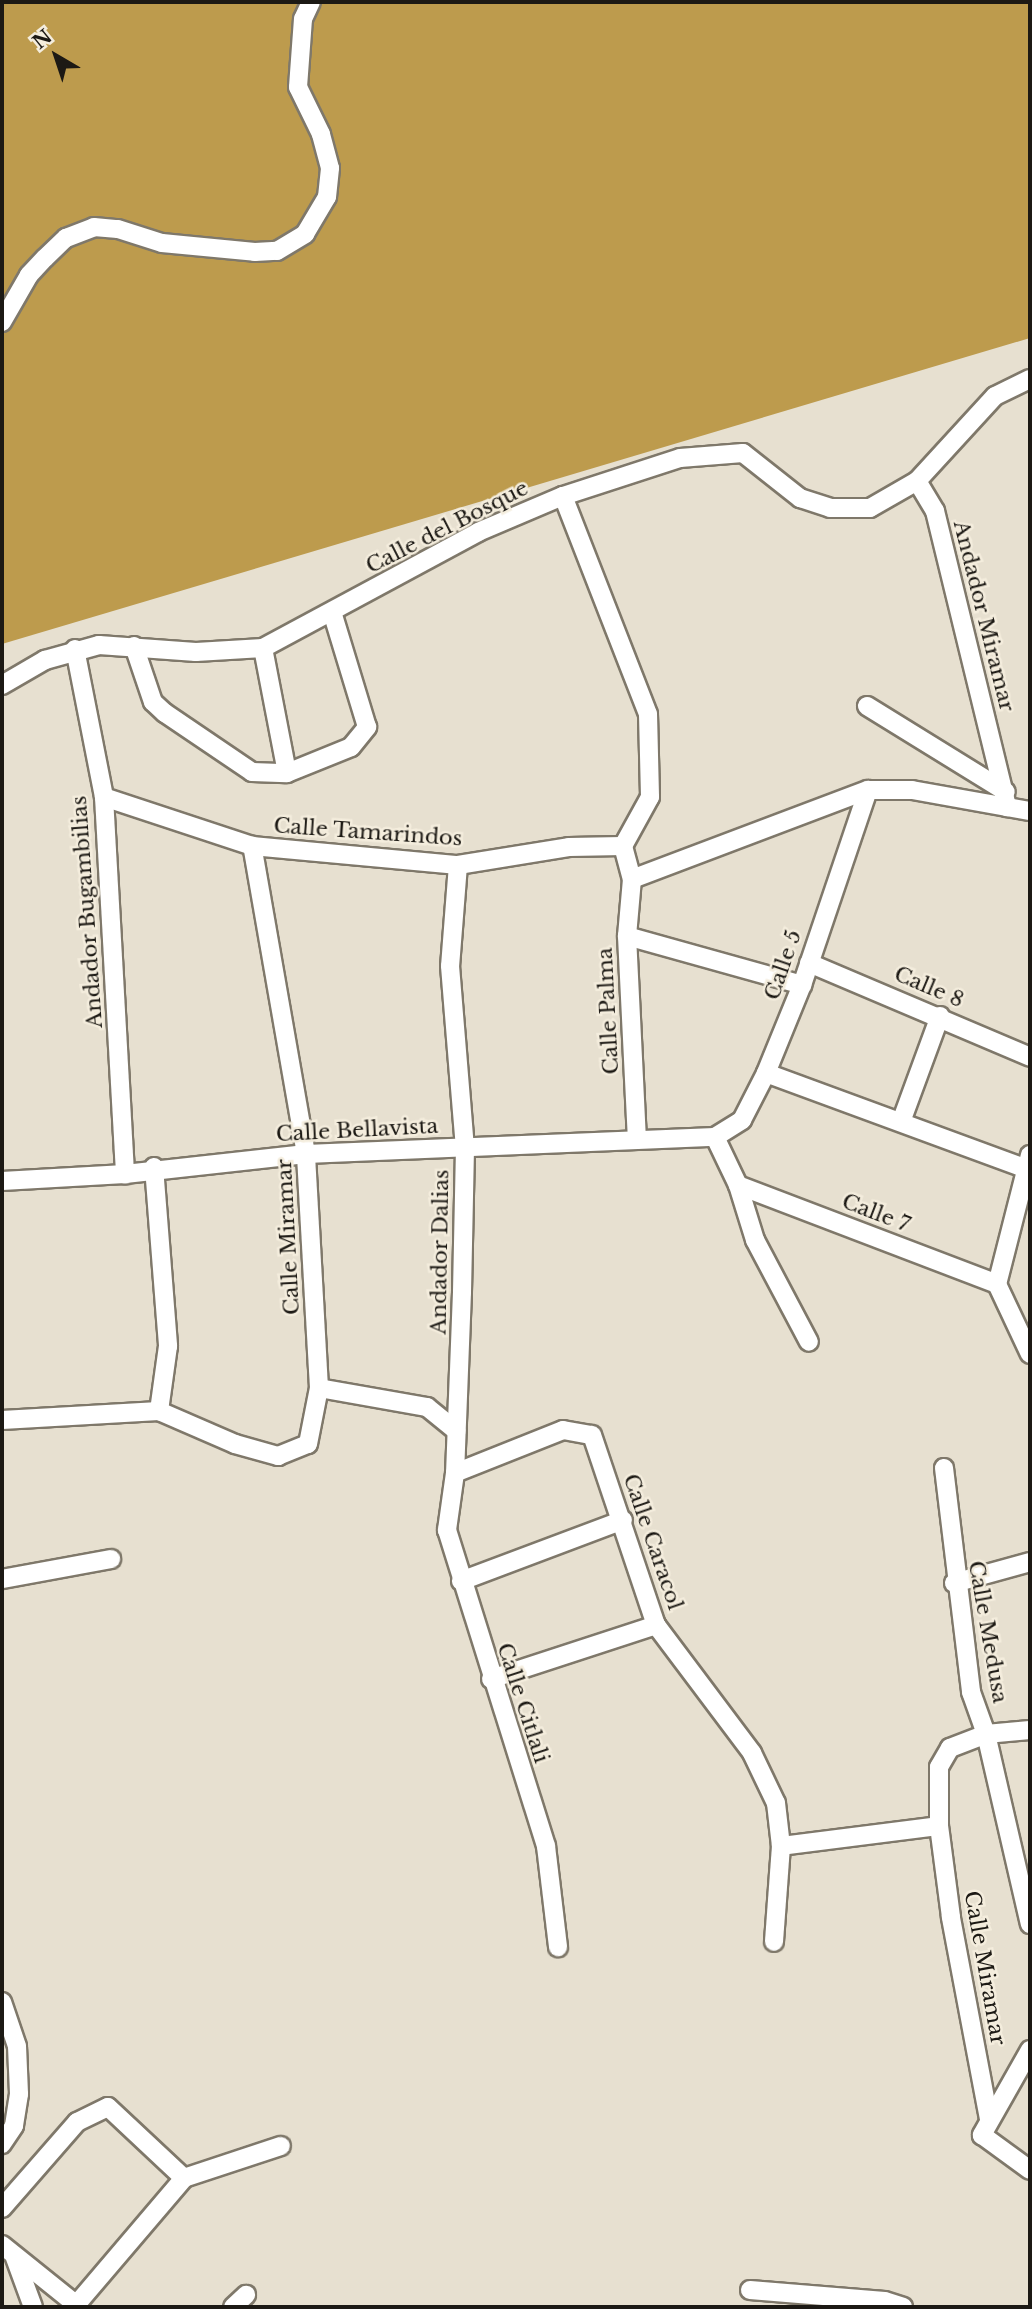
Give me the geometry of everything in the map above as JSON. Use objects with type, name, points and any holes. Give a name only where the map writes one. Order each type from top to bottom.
[{"type":"street","points":[[2,322],[29,275],[44,258],[66,239],[94,227],[118,229],[162,243],[255,253],[277,251],[304,234],[327,197],[330,168],[321,134],[298,87],[303,19],[311,2]]},
{"type":"street","name":"Calle del Bosque","points":[[2,685],[45,660],[75,649],[134,646],[196,652],[263,648],[478,532],[563,496],[680,458],[743,453],[800,498],[830,508],[870,508],[917,481],[995,396],[1030,379]]},
{"type":"street","name":"Andador Miramar","points":[[917,481],[935,511],[967,652],[1006,799]]},
{"type":"street","points":[[563,496],[648,714],[650,797],[625,851]]},
{"type":"street","points":[[134,646],[153,702],[165,713],[252,772],[287,773],[351,747],[367,727],[332,612]]},
{"type":"street","points":[[263,648],[287,773]]},
{"type":"street","name":"Andador Bugambilias","points":[[75,649],[104,797],[125,1174]]},
{"type":"street","points":[[867,706],[1006,799],[1030,811]]},
{"type":"street","points":[[632,879],[868,790],[912,790],[1006,799]]},
{"type":"street","name":"Calle 5","points":[[715,1137],[742,1120],[765,1073],[802,985],[868,790]]},
{"type":"street","name":"Calle Tamarindos","points":[[104,797],[251,846],[458,865],[569,847],[625,851]]},
{"type":"street","name":"Calle Miramar","points":[[159,1411],[235,1444],[278,1456],[308,1444],[319,1388],[306,1154],[251,846]]},
{"type":"street","name":"Calle Palma","points":[[625,851],[632,879],[627,936],[636,1140]]},
{"type":"street","name":"Andador Dalias","points":[[455,1473],[465,1148],[450,966],[458,865]]},
{"type":"street","points":[[627,936],[802,985]]},
{"type":"street","name":"Calle 8","points":[[809,963],[940,1016],[1030,1057]]},
{"type":"street","points":[[901,1122],[940,1016]]},
{"type":"street","points":[[765,1073],[1028,1165],[998,1284],[1030,1354]]},
{"type":"street","points":[[715,1137],[738,1185],[755,1240],[810,1342]]},
{"type":"street","name":"Calle Bellavista","points":[[2,1181],[125,1174],[154,1167],[306,1154],[715,1137]]},
{"type":"street","points":[[2,1420],[159,1411],[168,1346],[154,1167]]},
{"type":"street","name":"Calle 7","points":[[738,1185],[998,1284]]},
{"type":"street","points":[[319,1388],[427,1407],[457,1431]]},
{"type":"street","name":"Calle Caracol","points":[[455,1473],[563,1430],[592,1435],[623,1520],[656,1625],[752,1753],[776,1803],[781,1846],[774,1942]]},
{"type":"street","name":"Calle Medusa","points":[[944,1468],[954,1583],[971,1692],[986,1734],[1029,1912]]},
{"type":"street","name":"Calle Citlali","points":[[455,1473],[447,1530],[491,1679],[547,1846],[558,1947]]},
{"type":"street","points":[[461,1581],[623,1520]]},
{"type":"street","points":[[2,1579],[111,1559]]},
{"type":"street","points":[[954,1583],[1030,1562]]},
{"type":"street","points":[[491,1679],[656,1625]]},
{"type":"street","points":[[986,1734],[1030,1730]]},
{"type":"street","name":"Calle Miramar","points":[[985,2127],[939,1826],[939,1767],[950,1748],[986,1734]]},
{"type":"street","points":[[781,1846],[939,1826]]},
{"type":"street","points":[[2,2002],[18,2046],[19,2094],[14,2126],[2,2144]]},
{"type":"street","points":[[1030,2050],[985,2127],[1030,2170]]},
{"type":"street","points":[[2,2208],[77,2122],[108,2107],[184,2178]]},
{"type":"street","points":[[8,2250],[78,2306],[184,2178],[281,2146]]},
{"type":"street","points":[[8,2250],[33,2307]]},
{"type":"street","points":[[750,2290],[885,2301],[902,2307]]},
{"type":"shaded area","points":[[2,2],[1030,2],[1030,338],[2,644]]}]
